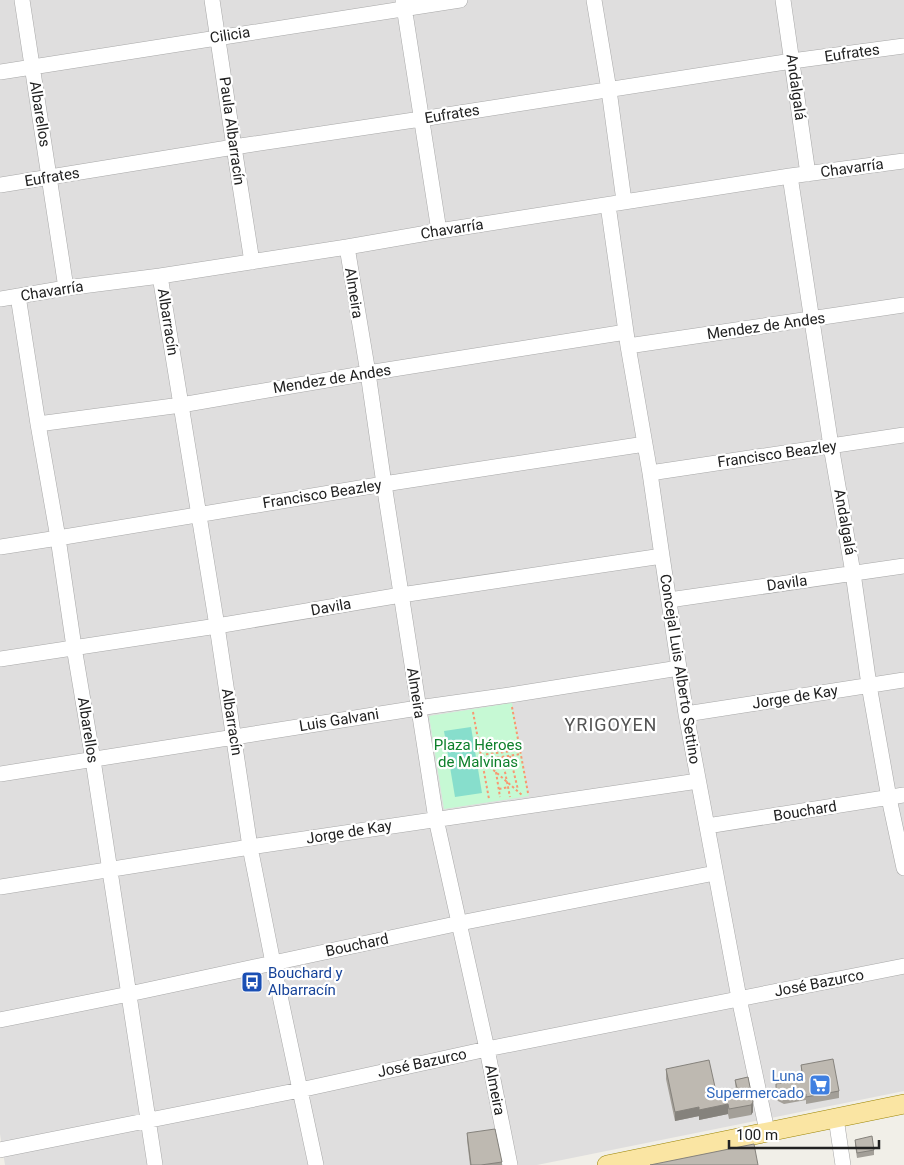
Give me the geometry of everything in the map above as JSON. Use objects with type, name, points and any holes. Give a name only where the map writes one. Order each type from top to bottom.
[{"type":"main road","points":[[607,1165],[629,1163],[767,1131],[904,1104]]},
{"type":"street","name":"Albarellos","points":[[22,0],[66,288]]},
{"type":"street","name":"Paula Albarracín","points":[[212,0],[252,262]]},
{"type":"street","name":"Cilicia","points":[[0,72],[403,5],[460,0]]},
{"type":"street","points":[[594,0],[609,90],[624,201]]},
{"type":"street","name":"Andalgalá","points":[[783,0],[808,174]]},
{"type":"street","points":[[403,5],[439,231]]},
{"type":"street","name":"Eufrates","points":[[0,185],[792,61],[904,46]]},
{"type":"street","name":"Chavarría","points":[[0,299],[252,262],[624,201],[904,161]]},
{"type":"street","name":"Andalgalá","points":[[790,176],[869,685],[888,798],[904,868]]},
{"type":"street","name":"Concejal Luis Alberto Settino","points":[[608,205],[627,339],[650,473],[686,714],[739,998],[767,1131]]},
{"type":"street","name":"Almeira","points":[[347,247],[436,819],[487,1049],[510,1165]]},
{"type":"street","name":"Albarracín","points":[[160,276],[217,626],[250,847],[316,1165]]},
{"type":"street","name":"Albarellos","points":[[18,296],[58,538],[155,1165]]},
{"type":"street","name":"Mendez de Andes","points":[[38,424],[181,404],[368,373],[627,339],[812,319],[904,305]]},
{"type":"street","name":"Francisco Beazley","points":[[650,473],[904,435]]},
{"type":"street","name":"Francisco Beazley","points":[[0,547],[384,484],[645,444]]},
{"type":"street","name":"Davila","points":[[0,659],[217,626],[401,595],[662,556]]},
{"type":"street","name":"Davila","points":[[669,600],[904,566]]},
{"type":"street","name":"Luis Galvani","points":[[0,774],[679,668]]},
{"type":"street","name":"Jorge de Kay","points":[[686,714],[904,680]]},
{"type":"street","name":"Jorge de Kay","points":[[0,887],[436,819],[515,804],[698,781]]},
{"type":"street","name":"Bouchard","points":[[706,826],[904,795]]},
{"type":"street","name":"Bouchard","points":[[0,1020],[460,923],[715,873]]},
{"type":"street","name":"José Bazurco","points":[[0,1150],[300,1090],[487,1049],[904,966]]},
{"type":"street","points":[[836,1118],[843,1165]]},
{"type":"path","points":[[510,695],[521,754],[515,804]]},
{"type":"path","points":[[471,701],[482,760],[515,804]]},
{"type":"path","points":[[481,756],[520,750]]},
{"type":"path","points":[[482,760],[521,754]]},
{"type":"path","points":[[510,756],[515,804]]},
{"type":"path","points":[[502,757],[509,788],[515,804]]},
{"type":"path","points":[[482,760],[508,783],[515,804]]},
{"type":"path","points":[[496,772],[499,789],[515,804]]},
{"type":"path","points":[[499,789],[509,788]]},
{"type":"shaded area","points":[[0,0],[904,0],[904,1091],[537,1165],[5,1165],[0,1134]]},
{"type":"shaded area","points":[[471,727],[482,793],[455,797],[444,731]]},
{"type":"green space","name":"Plaza Héroes de Malvinas","points":[[512,703],[529,796],[444,809],[429,716]]},
{"type":"building","points":[[833,1059],[839,1091],[806,1097],[806,1094],[784,1097],[776,1091],[776,1084],[803,1078],[801,1065]]},
{"type":"building","points":[[709,1060],[717,1096],[738,1092],[735,1080],[748,1077],[753,1102],[751,1105],[729,1109],[728,1104],[699,1110],[699,1107],[675,1112],[666,1069]]},
{"type":"building","points":[[495,1129],[502,1162],[471,1165],[467,1133]]},
{"type":"building","points":[[872,1136],[874,1150],[857,1153],[855,1140]]},
{"type":"building","points":[[754,1144],[758,1165],[650,1165]]},
{"type":"place","name":"Bouchard y Albarracín","points":[[252,982]]},
{"type":"place","name":"Luna Supermercado","points":[[820,1085]]},
{"type":"district","name":"YRIGOYEN","points":[[611,724]]}]
